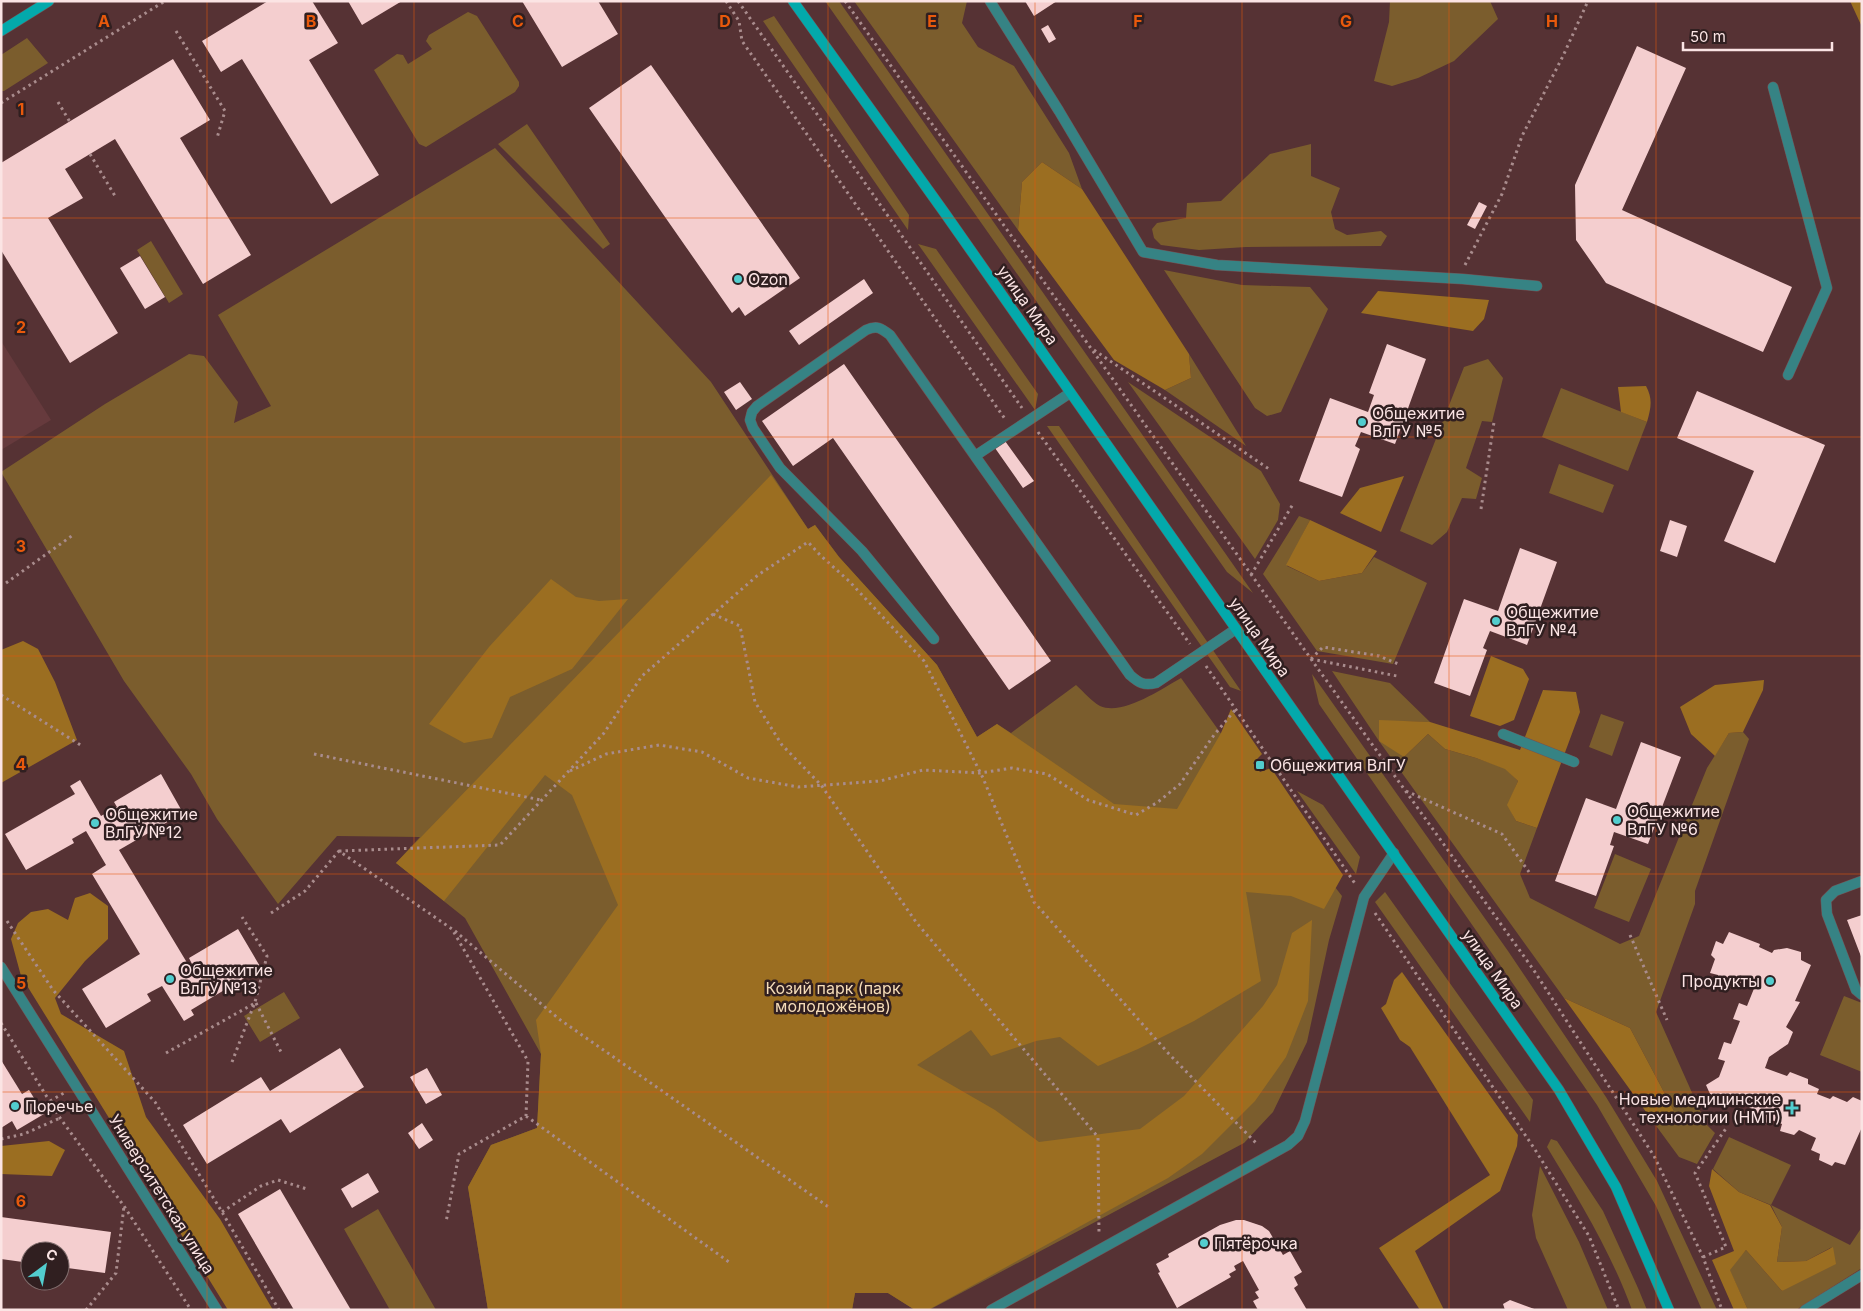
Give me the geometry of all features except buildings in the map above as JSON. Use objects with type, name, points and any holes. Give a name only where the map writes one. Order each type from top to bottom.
[{"type":"main road","points":[[1,31],[50,1]]},
{"type":"main road","name":"улица Мира","points":[[793,1],[1560,1090],[1616,1187],[1669,1310]]},
{"type":"street","points":[[990,1],[1059,111],[1143,252],[1217,265],[1458,279],[1537,286]]},
{"type":"street","points":[[1773,87],[1827,288],[1788,375]]},
{"type":"street","points":[[934,639],[862,550],[780,468],[753,428],[750,420],[752,412],[757,406],[874,326],[882,328],[890,335],[1130,675],[1138,682],[1147,685],[1156,683],[1236,629]]},
{"type":"street","points":[[975,456],[1070,392]]},
{"type":"street","points":[[1503,734],[1574,762]]},
{"type":"street","points":[[991,1310],[1269,1156],[1288,1145],[1298,1136],[1305,1121],[1364,897],[1394,853]]},
{"type":"street","points":[[1862,881],[1835,891],[1826,900],[1826,914],[1856,990],[1862,995]]},
{"type":"street","name":"Университетская улица","points":[[1,967],[217,1310]]},
{"type":"street","points":[[1805,1310],[1862,1275]]},
{"type":"path","points":[[1,103],[166,1]]},
{"type":"path","points":[[726,1],[739,21],[742,41],[1013,431]]},
{"type":"path","points":[[738,1],[1030,420],[1236,708],[1534,1148],[1589,1236],[1619,1310]]},
{"type":"path","points":[[845,1],[1251,575],[1534,969],[1648,1147],[1703,1257],[1722,1310]]},
{"type":"path","points":[[1458,279],[1502,194],[1522,136],[1563,56],[1588,1]]},
{"type":"path","points":[[176,31],[225,111],[217,138]]},
{"type":"path","points":[[58,102],[70,122]]},
{"type":"path","points":[[90,154],[115,196]]},
{"type":"path","points":[[1091,348],[1269,469]]},
{"type":"path","points":[[1481,509],[1494,422]]},
{"type":"path","points":[[1251,575],[1293,504]]},
{"type":"path","points":[[6,582],[73,535]]},
{"type":"path","points":[[272,913],[305,890],[339,851],[500,845],[604,733],[642,676],[758,575],[808,542],[849,581],[924,661],[980,772],[1034,902],[1169,1054],[1269,1156]]},
{"type":"path","points":[[712,614],[740,626],[755,702],[782,745],[821,785],[916,922],[1098,1137],[1099,1250]]},
{"type":"path","points":[[1311,659],[1323,647],[1379,656],[1401,665]]},
{"type":"path","points":[[1311,659],[1396,676]]},
{"type":"path","points":[[1,695],[82,746]]},
{"type":"path","points":[[567,773],[606,754],[660,745],[702,752],[748,778],[798,787],[880,781],[923,770],[980,772],[1012,768],[1047,774],[1088,800],[1136,815],[1158,802],[1180,784],[1236,708]]},
{"type":"path","points":[[314,754],[542,800]]},
{"type":"path","points":[[1406,791],[1502,834],[1529,872]]},
{"type":"path","points":[[339,851],[452,929],[558,1019],[830,1208]]},
{"type":"path","points":[[232,1062],[255,1002],[267,956],[242,917]]},
{"type":"path","points":[[8,921],[53,990],[155,1102],[279,1310]]},
{"type":"path","points":[[452,929],[528,1061],[526,1116]]},
{"type":"path","points":[[1630,935],[1667,1020]]},
{"type":"path","points":[[255,1002],[281,1052]]},
{"type":"path","points":[[166,1053],[255,1002]]},
{"type":"path","points":[[1,1024],[60,1118],[124,1206],[191,1310]]},
{"type":"path","points":[[446,1222],[459,1154],[526,1116]]},
{"type":"path","points":[[526,1116],[729,1262]]},
{"type":"path","points":[[1,1139],[24,1134],[60,1118]]},
{"type":"path","points":[[1703,1257],[1726,1247],[1696,1172],[1727,1127]]},
{"type":"path","points":[[222,1212],[261,1186],[278,1180],[306,1189]]},
{"type":"path","points":[[86,1310],[116,1273],[124,1206]]},
{"type":"shaded area","points":[[1,341],[51,420],[1,450]]},
{"type":"green space","points":[[825,1],[839,1],[1253,593],[1227,572]]},
{"type":"green space","points":[[854,1],[967,1],[962,23],[978,47],[1014,66],[1069,153],[1082,189],[1042,162],[1022,182],[1018,230]]},
{"type":"green space","points":[[1390,1],[1490,1],[1498,19],[1454,61],[1418,78],[1392,86],[1374,81],[1389,22]]},
{"type":"green space","points":[[1850,1],[1862,1],[1862,27]]},
{"type":"green space","points":[[468,12],[477,16],[519,82],[519,86],[515,92],[426,147],[419,144],[374,70],[397,54],[403,55],[408,64],[432,49],[426,41],[429,35]]},
{"type":"green space","points":[[774,16],[909,215],[908,230],[763,21]]},
{"type":"green space","points":[[27,38],[48,63],[4,91],[1,91],[1,55]]},
{"type":"green space","points":[[527,124],[610,244],[603,249],[498,144]]},
{"type":"green space","points":[[1311,144],[1311,176],[1340,188],[1331,212],[1335,229],[1347,235],[1381,231],[1387,236],[1381,246],[1246,247],[1199,250],[1161,245],[1154,238],[1152,229],[1157,223],[1186,218],[1187,203],[1221,201],[1270,154]]},
{"type":"green space","name":"Козий парк (парк молодожёнов)","points":[[495,148],[711,382],[808,529],[815,525],[839,557],[937,665],[977,737],[997,724],[1011,733],[1076,685],[1097,704],[1109,708],[1120,707],[1142,700],[1181,678],[1291,831],[1342,896],[1329,940],[1307,1042],[1273,1112],[1244,1143],[929,1310],[915,1310],[888,1293],[855,1293],[852,1310],[488,1310],[468,1187],[491,1145],[537,1128],[541,1054],[465,918],[396,863],[420,837],[337,836],[278,904],[217,819],[191,774],[124,681],[1,472],[105,404],[189,354],[204,356],[238,402],[234,423],[271,406],[218,315]]},
{"type":"green space","points":[[1042,162],[1082,189],[1189,354],[1191,378],[1165,390],[1114,360],[1018,230],[1022,182]]},
{"type":"green space","points":[[151,241],[183,294],[169,303],[137,250]]},
{"type":"green space","points":[[918,244],[936,249],[1038,394],[1035,410]]},
{"type":"green space","points":[[1164,270],[1242,285],[1310,287],[1328,309],[1281,412],[1267,416],[1255,408]]},
{"type":"green space","points":[[1378,291],[1489,300],[1484,319],[1473,331],[1361,313]]},
{"type":"green space","points":[[1189,354],[1246,446],[1165,390],[1191,378]]},
{"type":"green space","points":[[1488,359],[1503,378],[1492,422],[1482,421],[1466,468],[1482,478],[1476,499],[1462,498],[1447,532],[1432,545],[1400,531],[1464,367]]},
{"type":"green space","points":[[1128,382],[1261,471],[1280,504],[1278,520],[1255,559]]},
{"type":"green space","points":[[1646,386],[1651,404],[1647,422],[1621,412],[1618,387]]},
{"type":"green space","points":[[1561,388],[1647,422],[1628,471],[1542,437]]},
{"type":"green space","points":[[1047,426],[1059,426],[1241,691],[1230,687]]},
{"type":"green space","points":[[1559,464],[1614,485],[1603,513],[1549,493]]},
{"type":"green space","name":"Козий парк (парк молодожёнов)","points":[[771,475],[808,529],[815,525],[839,557],[937,665],[977,737],[997,724],[1114,804],[1177,809],[1221,733],[1231,709],[1262,754],[1253,763],[1260,772],[1271,768],[1343,875],[1324,909],[1291,896],[1246,892],[1261,981],[1194,1021],[1138,1049],[1098,1066],[1060,1037],[1036,1041],[991,1056],[971,1030],[917,1065],[995,1110],[1039,1142],[1140,1129],[1184,1096],[1263,1006],[1277,985],[1292,933],[1312,920],[1308,1001],[1286,1057],[1255,1101],[1202,1154],[1168,1178],[928,1310],[915,1310],[888,1293],[855,1293],[852,1310],[488,1310],[468,1187],[491,1145],[537,1128],[541,1054],[536,1020],[618,905],[572,795],[545,775],[444,901],[396,863]]},
{"type":"green space","points":[[1404,476],[1381,532],[1340,513],[1360,488]]},
{"type":"green space","points":[[1299,516],[1310,520],[1287,566],[1319,581],[1362,573],[1374,557],[1427,583],[1393,664],[1317,651],[1263,574]]},
{"type":"green space","points":[[1310,520],[1377,551],[1362,573],[1319,581],[1286,565]]},
{"type":"green space","points":[[551,579],[576,597],[599,601],[628,599],[572,669],[510,697],[492,738],[464,743],[429,724],[489,647]]},
{"type":"green space","points":[[23,641],[38,649],[55,682],[77,740],[1,783],[1,650]]},
{"type":"green space","points":[[1491,656],[1523,669],[1529,679],[1514,720],[1500,726],[1470,716]]},
{"type":"green space","points":[[1332,671],[1390,683],[1430,722],[1379,721],[1404,757],[1428,734],[1445,749],[1505,768],[1518,781],[1508,805],[1516,821],[1537,828],[1520,874],[1530,898],[1620,944],[1639,936],[1707,768],[1729,733],[1743,732],[1749,739],[1695,891],[1695,904],[1656,1012],[1706,1124],[1715,1133],[1697,1164],[1679,1157],[1654,1123],[1674,1111],[1630,1028],[1564,998],[1379,741]]},
{"type":"green space","points":[[1312,674],[1508,951],[1606,1097],[1657,1181],[1717,1310],[1702,1310],[1656,1206],[1597,1105],[1319,704]]},
{"type":"green space","points":[[1764,680],[1763,690],[1743,732],[1729,733],[1715,756],[1691,734],[1680,707],[1715,685]]},
{"type":"green space","points":[[1543,690],[1576,692],[1580,712],[1537,828],[1516,821],[1507,805],[1518,781],[1505,769],[1445,749],[1428,734],[1404,757],[1379,741],[1379,720],[1430,722],[1520,750]]},
{"type":"green space","points":[[1601,714],[1624,722],[1612,756],[1589,747]]},
{"type":"green space","points":[[1297,791],[1323,805],[1360,857],[1356,874]]},
{"type":"green space","points":[[1615,854],[1651,869],[1629,922],[1594,908]]},
{"type":"green space","points":[[1385,892],[1533,1100],[1530,1122],[1375,902]]},
{"type":"green space","points":[[90,893],[108,906],[108,939],[85,961],[55,998],[61,1014],[124,1051],[146,1117],[220,1219],[273,1310],[228,1310],[21,976],[11,939],[18,923],[31,912],[48,909],[68,920],[75,898]]},
{"type":"green space","points":[[1402,972],[1518,1135],[1517,1146],[1500,1191],[1415,1251],[1444,1310],[1420,1310],[1379,1248],[1490,1175],[1410,1047],[1400,1040],[1381,1008],[1386,1004],[1394,980]]},
{"type":"green space","points":[[284,992],[300,1018],[260,1042],[244,1016]]},
{"type":"green space","points":[[1844,996],[1862,1003],[1862,1072],[1820,1055]]},
{"type":"green space","points":[[1564,998],[1630,1028],[1674,1111],[1654,1123]]},
{"type":"green space","points":[[1729,1137],[1791,1165],[1771,1205],[1739,1192],[1713,1169]]},
{"type":"green space","points":[[1551,1139],[1557,1141],[1603,1211],[1647,1310],[1632,1310],[1604,1247],[1547,1147]]},
{"type":"green space","points":[[49,1141],[65,1150],[52,1176],[1,1174],[1,1146]]},
{"type":"green space","points":[[1540,1166],[1579,1242],[1608,1310],[1568,1310],[1536,1238],[1532,1215]]},
{"type":"green space","points":[[1712,1169],[1739,1192],[1770,1205],[1782,1227],[1777,1262],[1806,1261],[1833,1247],[1836,1264],[1782,1291],[1746,1250],[1730,1270],[1748,1310],[1734,1310],[1712,1260],[1734,1251],[1709,1186]]},
{"type":"green space","points":[[1771,1205],[1850,1245],[1862,1227],[1862,1268],[1796,1310],[1748,1310],[1729,1269],[1746,1250],[1782,1291],[1832,1247],[1806,1261],[1777,1262],[1782,1227]]},
{"type":"green space","points":[[378,1209],[436,1310],[390,1310],[344,1229]]},
{"type":"place","name":"Ozon","points":[[738,279]]},
{"type":"place","name":"Общежитие ВлГУ №5","points":[[1362,422]]},
{"type":"place","name":"Общежитие ВлГУ №4","points":[[1496,621]]},
{"type":"place","name":"Общежития ВлГУ","points":[[1260,765]]},
{"type":"place","name":"Общежитие ВлГУ №6","points":[[1617,820]]},
{"type":"place","name":"Общежитие ВлГУ №12","points":[[95,823]]},
{"type":"place","name":"Общежитие ВлГУ №13","points":[[170,979]]},
{"type":"place","name":"Продукты","points":[[1770,981]]},
{"type":"place","name":"Поречье","points":[[15,1106]]},
{"type":"place","name":"Новые медицинские технологии (НМТ)","points":[[1792,1108]]},
{"type":"place","name":"Пятёрочка","points":[[1204,1243]]}]
